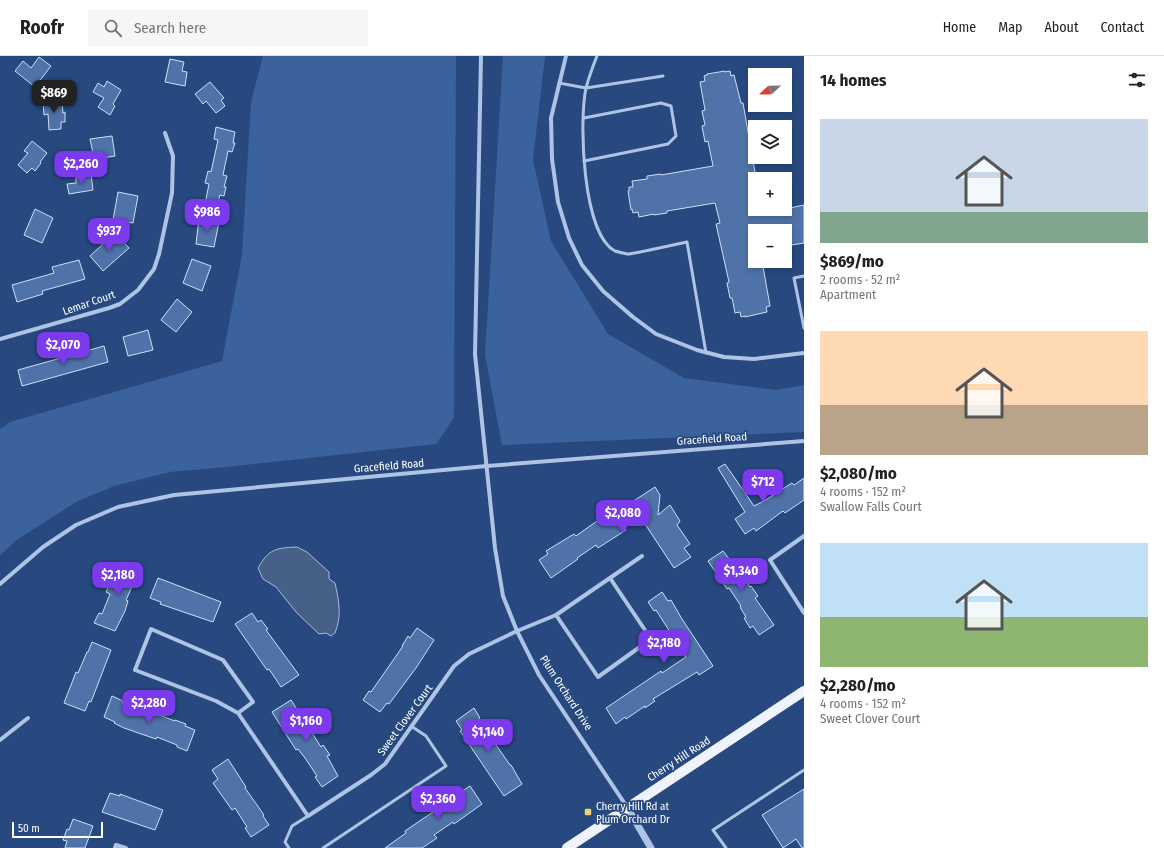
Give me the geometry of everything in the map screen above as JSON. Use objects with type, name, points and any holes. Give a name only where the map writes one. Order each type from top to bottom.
[{"type":"main road","name":"Cherry Hill Road","points":[[567,848],[804,691]]},
{"type":"street","name":"Plum Orchard Drive","points":[[481,56],[475,354],[495,548],[503,596],[516,631],[539,675],[627,807],[651,848]]},
{"type":"street","points":[[566,56],[551,118],[552,159],[558,202],[569,238],[582,265],[603,291],[656,334],[724,357],[754,359],[804,353]]},
{"type":"street","name":"Lemar Court","points":[[0,340],[110,308],[120,304],[138,290],[154,269],[159,254],[172,193],[173,156],[165,133]]},
{"type":"street","name":"Gracefield Road","points":[[0,584],[43,547],[76,525],[118,507],[174,495],[487,466],[804,441]]},
{"type":"street","points":[[804,536],[770,560],[804,613]]},
{"type":"street","name":"Sweet Clover Court","points":[[308,816],[371,775],[385,764],[454,666],[469,654],[516,631],[556,615],[642,556]]},
{"type":"street","points":[[556,615],[598,677],[651,639],[610,578]]},
{"type":"street","points":[[238,713],[253,702],[223,660],[151,629],[135,670],[216,701],[238,713],[308,816]]},
{"type":"street","points":[[0,740],[28,718]]},
{"type":"street","points":[[115,848],[116,845],[126,848]]},
{"type":"lane","points":[[597,56],[586,88],[582,132],[589,196],[601,234],[607,246],[616,251],[627,254],[687,242],[706,352]]},
{"type":"lane","points":[[559,83],[586,88],[663,76]]},
{"type":"lane","points":[[584,118],[661,103],[671,106],[676,136],[668,144],[584,161]]},
{"type":"lane","points":[[804,276],[794,278],[803,316],[804,328]]},
{"type":"lane","points":[[323,848],[446,766],[426,736],[411,726]]},
{"type":"lane","points":[[726,848],[713,830],[804,770]]},
{"type":"lane","points":[[289,848],[285,842],[292,826],[308,816]]},
{"type":"shaded area","points":[[263,56],[456,56],[454,418],[436,444],[170,472],[114,486],[76,502],[18,539],[0,555],[0,429],[10,422],[222,361],[242,255],[251,102]]},
{"type":"shaded area","points":[[503,56],[545,56],[533,160],[551,241],[608,334],[684,378],[776,390],[804,385],[804,432],[502,445],[485,355]]},
{"type":"shaded area","points":[[297,547],[307,552],[329,572],[329,579],[335,583],[339,602],[339,621],[335,633],[331,636],[326,633],[319,634],[296,612],[276,587],[263,579],[258,568],[269,553],[278,549]]},
{"type":"building","points":[[39,57],[51,66],[35,87],[15,71],[23,61],[31,68]]},
{"type":"building","points":[[170,59],[184,62],[182,71],[187,72],[185,86],[165,82]]},
{"type":"building","points":[[730,71],[731,76],[734,75],[741,103],[743,103],[748,132],[748,164],[754,164],[755,172],[748,172],[748,216],[792,216],[792,208],[804,205],[804,243],[792,245],[792,224],[748,224],[748,268],[763,268],[770,306],[766,307],[767,312],[745,317],[741,317],[740,312],[735,313],[732,298],[730,298],[727,283],[729,282],[716,224],[720,223],[715,203],[639,217],[638,212],[633,213],[632,209],[631,210],[628,191],[629,187],[633,187],[632,181],[647,179],[647,176],[713,166],[708,141],[705,142],[702,126],[705,125],[702,111],[705,110],[700,82],[705,81],[704,76],[707,74]]},
{"type":"building","points":[[107,81],[121,90],[113,104],[115,106],[110,115],[98,107],[104,98],[93,92],[98,83],[104,87]]},
{"type":"building","points":[[210,82],[224,98],[221,100],[225,106],[216,113],[206,101],[203,104],[195,94]]},
{"type":"building","points":[[62,101],[63,113],[65,112],[65,122],[61,122],[61,129],[49,130],[48,114],[44,115],[43,102]]},
{"type":"building","points":[[216,127],[235,132],[233,143],[235,143],[232,152],[228,151],[223,175],[227,176],[224,187],[226,187],[224,196],[220,195],[218,202],[206,199],[209,184],[205,183],[208,171],[211,172],[218,140],[214,139]]},
{"type":"building","points":[[112,136],[115,156],[103,158],[102,152],[93,153],[90,139]]},
{"type":"building","points":[[32,141],[47,153],[35,171],[32,168],[27,173],[18,165],[28,153],[24,151]]},
{"type":"building","points":[[91,174],[93,190],[69,194],[67,184],[76,183],[76,176]]},
{"type":"building","points":[[118,192],[138,196],[133,223],[113,220]]},
{"type":"building","points":[[35,209],[53,218],[42,243],[24,235]]},
{"type":"building","points":[[199,218],[219,222],[214,247],[196,244]]},
{"type":"building","points":[[115,233],[129,248],[103,271],[90,256]]},
{"type":"building","points":[[192,259],[211,266],[202,291],[183,283]]},
{"type":"building","points":[[79,260],[85,279],[42,291],[43,294],[17,302],[12,285],[54,273],[52,267]]},
{"type":"building","points":[[177,299],[192,312],[176,332],[161,320]]},
{"type":"building","points":[[148,330],[153,350],[128,356],[123,337]]},
{"type":"building","points":[[104,346],[108,362],[22,386],[18,370]]},
{"type":"building","points":[[725,464],[754,506],[792,483],[794,485],[804,478],[804,500],[785,513],[783,511],[756,531],[754,528],[745,534],[735,519],[745,512],[718,468]]},
{"type":"building","points":[[655,487],[660,495],[658,515],[670,505],[680,521],[677,525],[690,544],[684,548],[691,557],[674,568],[636,513],[622,523],[626,530],[598,548],[596,545],[551,578],[539,560],[548,554],[546,551],[574,534],[576,536],[604,516],[605,517],[614,511],[615,513]]},
{"type":"building","points":[[723,551],[730,560],[732,559],[750,587],[751,586],[758,596],[755,598],[774,625],[759,635],[753,626],[750,628],[744,618],[746,617],[740,607],[741,606],[729,588],[727,589],[708,561]]},
{"type":"building","points":[[122,562],[141,570],[126,600],[128,601],[125,611],[115,631],[94,623],[99,613],[102,614],[110,594],[106,592],[115,572],[117,572]]},
{"type":"building","points":[[158,578],[221,602],[213,622],[160,604],[161,602],[150,598]]},
{"type":"building","points":[[662,592],[668,601],[671,600],[713,666],[699,675],[697,672],[653,699],[655,701],[645,708],[645,706],[626,719],[625,717],[616,724],[606,708],[661,671],[662,673],[686,657],[656,610],[654,611],[648,602]]},
{"type":"building","points":[[252,613],[258,622],[261,620],[268,629],[266,630],[299,675],[281,687],[269,669],[267,670],[235,624]]},
{"type":"building","points":[[417,628],[434,640],[416,668],[389,704],[387,703],[380,712],[363,700],[369,691],[371,692],[403,646],[408,636],[410,638]]},
{"type":"building","points":[[92,642],[111,650],[91,702],[89,701],[85,711],[64,703],[76,672],[78,673]]},
{"type":"building","points":[[112,696],[123,701],[122,703],[186,724],[185,726],[195,730],[187,751],[177,747],[177,745],[157,737],[156,739],[124,728],[104,717]]},
{"type":"building","points":[[291,700],[321,747],[323,745],[330,755],[327,756],[338,776],[322,787],[315,777],[317,776],[305,758],[298,749],[296,750],[272,712]]},
{"type":"building","points":[[474,708],[480,718],[478,719],[511,765],[522,784],[504,796],[460,731],[462,730],[456,721]]},
{"type":"building","points":[[228,759],[269,825],[251,837],[245,828],[247,827],[235,808],[232,810],[213,783],[218,779],[212,770]]},
{"type":"building","points":[[470,786],[482,804],[454,824],[453,822],[434,835],[437,838],[422,848],[385,848],[406,833],[405,831],[433,812],[431,809],[440,803],[441,805]]},
{"type":"building","points":[[804,789],[804,848],[802,848],[796,839],[783,848],[762,815]]},
{"type":"building","points":[[110,793],[120,796],[120,794],[163,810],[155,830],[102,812]]},
{"type":"building","points":[[73,819],[93,826],[85,848],[65,848],[67,841],[63,840]]},
{"type":"place","name":"Cherry Hill Rd at Plum Orchard Dr","points":[[588,812]]}]
